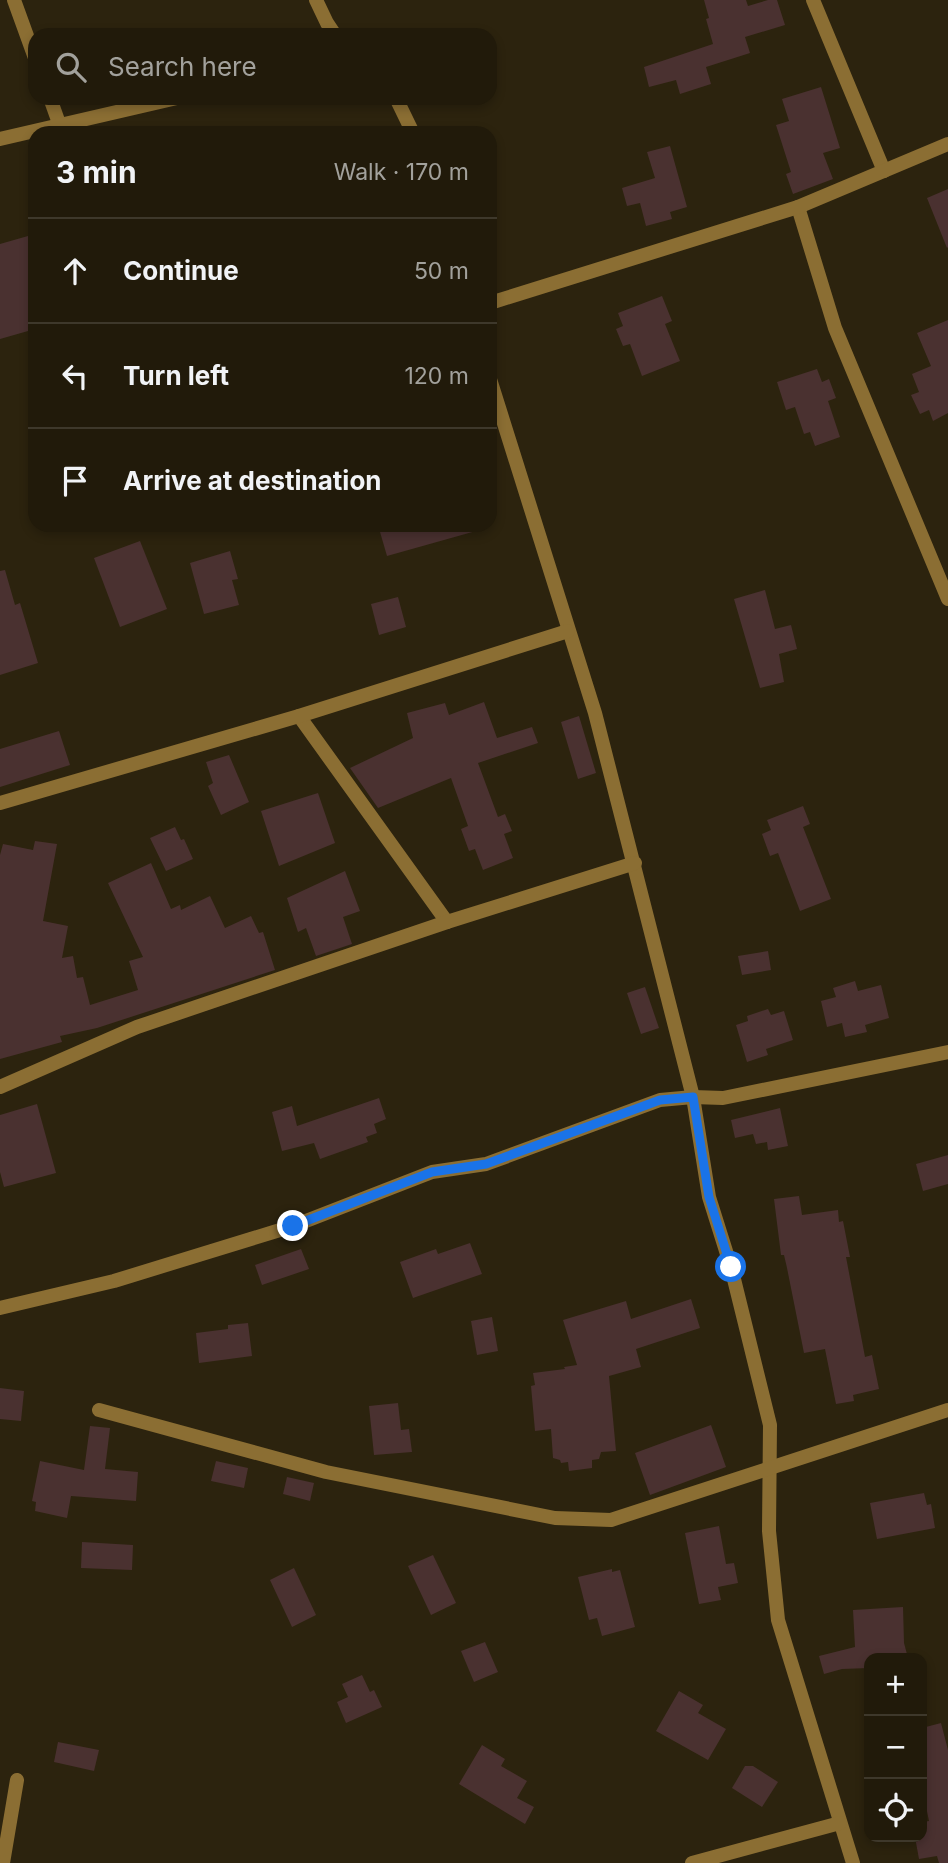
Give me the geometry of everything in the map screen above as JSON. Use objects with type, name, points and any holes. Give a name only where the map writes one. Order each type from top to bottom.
[{"type":"street","points":[[14,0],[28,39]]},
{"type":"street","points":[[316,0],[331,28]]},
{"type":"street","points":[[813,0],[884,171]]},
{"type":"street","points":[[52,105],[60,126],[148,105]]},
{"type":"street","points":[[399,105],[410,126]]},
{"type":"street","points":[[0,139],[28,133]]},
{"type":"street","points":[[497,301],[798,207],[948,144]]},
{"type":"street","points":[[798,207],[835,328],[948,598]]},
{"type":"street","points":[[497,402],[595,713],[693,1097],[709,1197],[731,1267],[770,1425],[769,1531],[778,1620],[853,1863]]},
{"type":"street","points":[[0,803],[299,716],[568,631]]},
{"type":"street","points":[[299,716],[447,922]]},
{"type":"street","points":[[0,1087],[137,1027],[447,922],[635,863]]},
{"type":"street","points":[[0,1308],[114,1281],[268,1234],[432,1172],[486,1164],[660,1100],[723,1098],[948,1052]]},
{"type":"street","points":[[99,1410],[326,1472],[555,1518],[611,1521],[771,1466],[948,1410]]},
{"type":"street","points":[[3,1863],[17,1780]]},
{"type":"street","points":[[692,1863],[840,1823]]},
{"type":"building","points":[[704,0],[746,0],[748,6],[777,0],[785,25],[745,37],[750,53],[706,67],[711,84],[680,94],[676,80],[649,87],[644,67],[713,44]]},
{"type":"building","points":[[821,87],[840,148],[823,153],[833,179],[793,194],[786,174],[791,172],[776,125],[789,121],[782,99]]},
{"type":"building","points":[[670,146],[687,207],[670,212],[672,219],[646,226],[640,203],[627,206],[622,188],[655,178],[647,152]]},
{"type":"building","points":[[948,189],[948,247],[947,248],[927,198]]},
{"type":"building","points":[[28,236],[28,331],[0,339],[0,244]]},
{"type":"building","points":[[662,296],[672,321],[665,324],[680,361],[642,376],[630,344],[623,346],[616,329],[623,326],[618,313]]},
{"type":"building","points":[[948,320],[948,413],[933,421],[929,410],[920,414],[911,395],[919,392],[912,374],[931,366],[917,333]]},
{"type":"building","points":[[817,369],[822,382],[829,379],[836,398],[828,401],[840,437],[815,446],[810,432],[804,434],[795,407],[786,410],[777,382]]},
{"type":"building","points":[[380,532],[472,532],[387,556]]},
{"type":"building","points":[[140,541],[167,609],[120,627],[94,558]]},
{"type":"building","points":[[230,551],[238,579],[232,580],[239,605],[204,614],[190,563]]},
{"type":"building","points":[[5,570],[15,605],[20,603],[38,663],[0,675],[0,571]]},
{"type":"building","points":[[765,590],[775,629],[791,625],[797,649],[779,654],[784,682],[760,688],[734,599]]},
{"type":"building","points":[[398,597],[406,627],[379,635],[371,604]]},
{"type":"building","points":[[484,702],[497,738],[532,727],[538,743],[478,763],[498,817],[505,814],[512,831],[504,834],[513,858],[483,870],[475,849],[469,851],[461,829],[468,826],[451,778],[378,808],[350,768],[413,738],[407,713],[445,703],[449,715]]},
{"type":"building","points":[[579,716],[596,773],[578,779],[561,722]]},
{"type":"building","points":[[59,731],[70,765],[0,787],[0,749]]},
{"type":"building","points":[[229,755],[249,802],[221,815],[208,786],[213,783],[206,762]]},
{"type":"building","points":[[318,793],[335,843],[279,866],[261,811]]},
{"type":"building","points":[[803,806],[810,824],[803,827],[831,899],[800,911],[778,853],[770,856],[762,834],[771,830],[767,820]]},
{"type":"building","points":[[175,827],[193,859],[166,871],[150,838]]},
{"type":"building","points":[[35,841],[57,844],[43,921],[68,926],[62,958],[73,956],[77,978],[83,977],[90,1005],[138,990],[129,961],[143,957],[108,883],[151,863],[171,909],[180,905],[181,910],[210,896],[225,928],[251,916],[259,933],[263,932],[275,970],[97,1028],[60,1036],[62,1042],[0,1059],[0,855],[3,844],[33,850]]},
{"type":"building","points":[[345,871],[360,911],[343,917],[352,944],[316,956],[306,928],[298,932],[287,898]]},
{"type":"building","points":[[768,951],[771,970],[742,975],[738,956]]},
{"type":"building","points":[[855,981],[858,991],[881,985],[889,1018],[865,1025],[867,1032],[845,1037],[842,1023],[827,1027],[821,1001],[836,997],[833,988]]},
{"type":"building","points":[[645,987],[659,1028],[641,1034],[627,993]]},
{"type":"building","points":[[768,1009],[771,1015],[784,1011],[793,1040],[766,1049],[768,1055],[747,1062],[736,1025],[748,1021],[747,1016]]},
{"type":"building","points":[[379,1098],[386,1119],[374,1124],[377,1133],[366,1137],[368,1142],[320,1159],[314,1143],[282,1151],[272,1112],[292,1106],[297,1126]]},
{"type":"building","points":[[37,1104],[56,1173],[4,1187],[0,1172],[0,1115]]},
{"type":"building","points":[[780,1108],[788,1146],[768,1150],[767,1142],[756,1144],[753,1134],[735,1138],[731,1120]]},
{"type":"building","points":[[948,1155],[948,1184],[923,1191],[916,1164]]},
{"type":"building","points":[[799,1196],[802,1215],[838,1210],[839,1222],[843,1221],[850,1257],[846,1257],[865,1357],[872,1355],[879,1389],[853,1395],[854,1401],[836,1404],[825,1349],[804,1353],[784,1255],[781,1255],[774,1199]]},
{"type":"building","points":[[470,1243],[482,1274],[413,1298],[400,1262],[436,1249],[438,1254]]},
{"type":"building","points":[[301,1249],[309,1269],[262,1285],[255,1265]]},
{"type":"building","points":[[691,1299],[700,1328],[636,1349],[641,1367],[609,1376],[616,1451],[601,1452],[599,1459],[592,1460],[592,1468],[569,1471],[568,1462],[561,1463],[553,1458],[551,1429],[535,1431],[531,1386],[535,1385],[533,1373],[577,1365],[563,1320],[626,1301],[631,1319]]},
{"type":"building","points":[[492,1317],[498,1351],[477,1355],[471,1321]]},
{"type":"building","points":[[248,1323],[252,1356],[199,1363],[196,1333],[228,1329],[228,1325]]},
{"type":"building","points":[[0,1388],[24,1391],[21,1421],[0,1419]]},
{"type":"building","points":[[398,1403],[401,1430],[409,1429],[412,1452],[374,1455],[369,1406]]},
{"type":"building","points":[[711,1425],[726,1467],[650,1495],[635,1453]]},
{"type":"building","points":[[90,1426],[110,1428],[105,1469],[138,1472],[136,1501],[71,1496],[67,1518],[35,1511],[36,1502],[32,1501],[40,1461],[84,1470]]},
{"type":"building","points":[[216,1461],[248,1468],[244,1488],[211,1481]]},
{"type":"building","points":[[287,1477],[314,1483],[310,1501],[283,1494]]},
{"type":"building","points":[[924,1493],[927,1505],[931,1504],[935,1528],[877,1539],[870,1503]]},
{"type":"building","points":[[719,1526],[726,1564],[734,1563],[738,1583],[718,1587],[721,1600],[699,1604],[685,1533]]},
{"type":"building","points":[[82,1542],[133,1545],[132,1570],[81,1568]]},
{"type":"building","points":[[433,1555],[456,1603],[431,1615],[408,1566]]},
{"type":"building","points":[[294,1568],[316,1615],[292,1627],[270,1580]]},
{"type":"building","points":[[612,1569],[612,1572],[620,1570],[635,1627],[602,1636],[597,1618],[589,1620],[578,1577]]},
{"type":"building","points":[[903,1607],[907,1653],[864,1653],[864,1668],[842,1669],[824,1674],[819,1656],[855,1647],[853,1610]]},
{"type":"building","points":[[485,1642],[498,1672],[474,1682],[461,1651]]},
{"type":"building","points":[[362,1675],[370,1692],[374,1690],[382,1707],[346,1723],[337,1702],[348,1697],[342,1684]]},
{"type":"building","points":[[679,1691],[703,1705],[698,1713],[726,1729],[708,1760],[656,1731]]},
{"type":"building","points":[[941,1723],[948,1750],[948,1863],[939,1863],[937,1856],[919,1859],[916,1842],[927,1842],[927,1727]]},
{"type":"building","points":[[58,1742],[99,1750],[94,1771],[54,1762]]},
{"type":"building","points":[[482,1745],[505,1759],[501,1766],[527,1781],[517,1798],[534,1807],[525,1824],[459,1784]]},
{"type":"building","points":[[745,1766],[753,1766],[778,1782],[762,1807],[732,1788]]},
{"type":"route","points":[[293,1226],[432,1172],[486,1164],[660,1100],[693,1097],[709,1197],[731,1267]]}]
